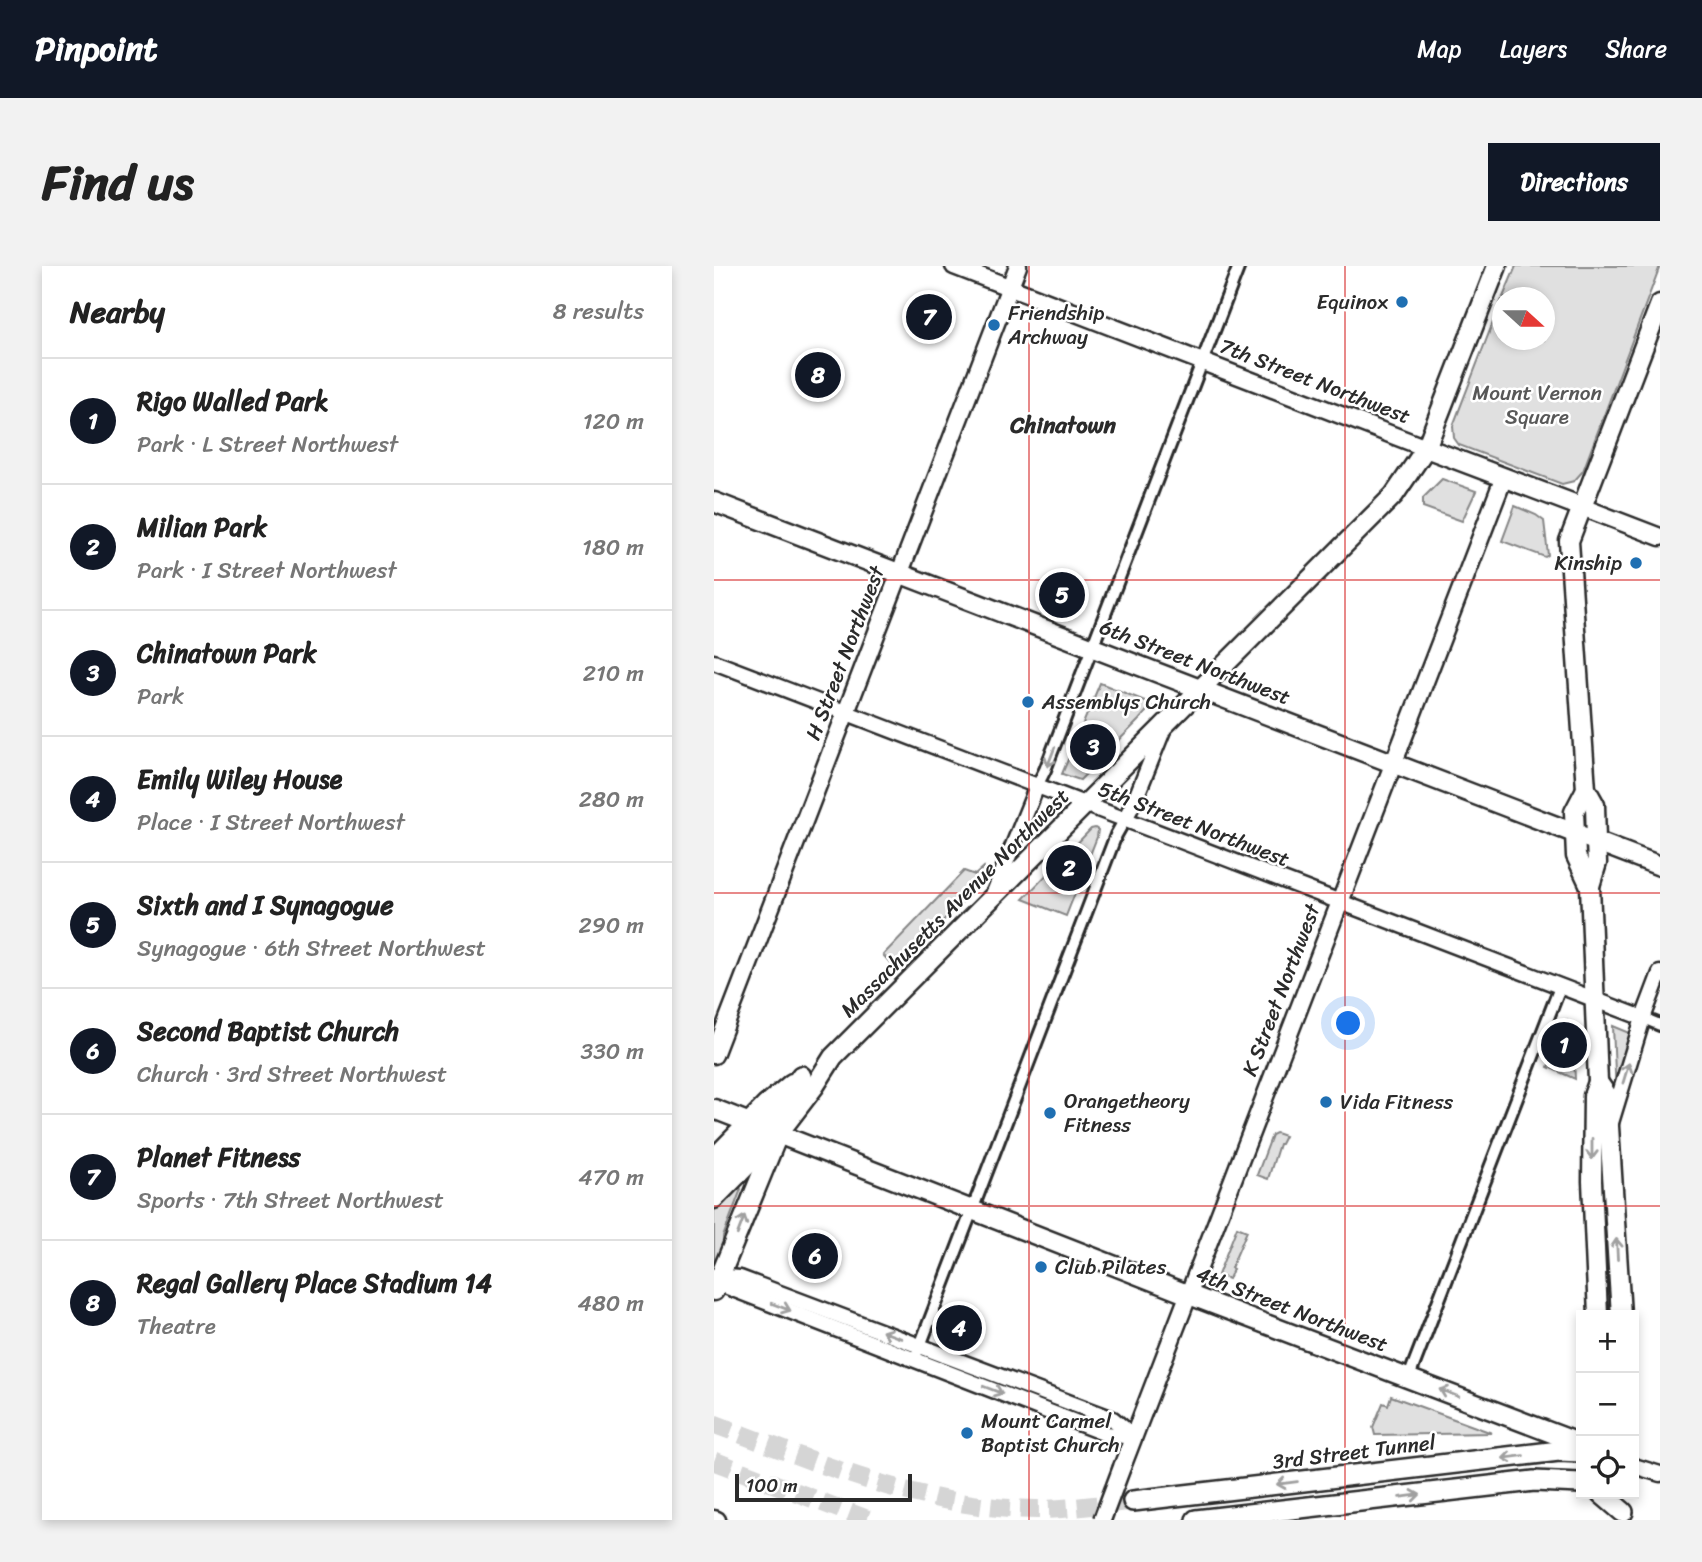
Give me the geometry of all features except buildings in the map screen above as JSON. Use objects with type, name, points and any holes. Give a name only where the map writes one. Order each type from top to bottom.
[{"type":"highway","points":[[714,1179],[763,1128],[787,1099],[801,1076]]},
{"type":"highway","name":"3rd Street Tunnel","points":[[1133,1501],[1559,1451],[1576,1452]]},
{"type":"highway","points":[[1196,1520],[1534,1481],[1576,1482]]},
{"type":"main road","name":"7th Street Northwest","points":[[954,266],[1660,537]]},
{"type":"main road","name":"H Street Northwest","points":[[714,1055],[1018,266]]},
{"type":"main road","points":[[1426,448],[1497,266]]},
{"type":"main road","points":[[1598,1310],[1592,1181],[1593,1096],[1598,1082],[1590,886],[1597,863],[1595,804],[1586,789],[1569,541],[1660,304]]},
{"type":"main road","name":"Massachusetts Avenue Northwest","points":[[714,1158],[763,1128],[814,1087],[833,1057],[1383,508],[1426,448]]},
{"type":"main road","name":"K Street Northwest","points":[[1102,1520],[1504,477]]},
{"type":"main road","name":"6th Street Northwest","points":[[714,502],[1660,866]]},
{"type":"main road","points":[[1586,789],[1574,812],[1576,856],[1590,886]]},
{"type":"main road","name":"Massachusetts Avenue Northwest","points":[[801,1076],[833,1057]]},
{"type":"main road","points":[[1598,1082],[1606,1095],[1620,1310]]},
{"type":"main road","name":"4th Street Northwest","points":[[714,1110],[1576,1442]]},
{"type":"main road","points":[[716,1282],[763,1128]]},
{"type":"main road","name":"Massachusetts Avenue Northwest","points":[[714,1199],[763,1128]]},
{"type":"street","points":[[991,900],[1093,647],[1239,266]]},
{"type":"street","name":"5th Street Northwest","points":[[714,662],[1660,1025]]},
{"type":"street","points":[[917,1353],[1116,835],[1135,800],[1166,724]]},
{"type":"street","points":[[1609,1127],[1660,973]]},
{"type":"street","points":[[1409,1377],[1560,987]]},
{"type":"street","points":[[716,1282],[1113,1419],[1134,1437]]},
{"type":"street","points":[[1639,1468],[1660,1475]]},
{"type":"green space","name":"Mount Vernon Square","points":[[1516,266],[1660,266],[1583,471],[1574,481],[1562,484],[1459,445],[1454,438],[1453,426],[1492,325],[1492,350],[1555,350],[1555,287],[1507,287]]},
{"type":"green space","points":[[1442,479],[1476,491],[1462,521],[1423,507],[1423,498]]},
{"type":"green space","points":[[1515,506],[1544,521],[1548,555],[1545,557],[1502,541]]},
{"type":"green space","points":[[1100,683],[1150,703],[1151,706],[1080,780],[1062,774]]},
{"type":"green space","points":[[1091,829],[1098,830],[1097,837],[1066,916],[1023,899]]},
{"type":"green space","points":[[984,867],[986,872],[976,888],[895,968],[883,955],[964,871],[975,875]]},
{"type":"green space","points":[[1566,1020],[1572,1023],[1575,1079],[1548,1067]]},
{"type":"green space","points":[[1613,1026],[1635,1035],[1616,1096]]},
{"type":"green space","points":[[1276,1133],[1285,1136],[1279,1144],[1268,1179],[1257,1175],[1272,1135]]},
{"type":"green space","points":[[740,1187],[723,1237],[723,1250],[714,1270],[714,1210]]},
{"type":"green space","points":[[1237,1227],[1247,1231],[1229,1279],[1218,1275]]},
{"type":"green space","points":[[1391,1396],[1492,1433],[1375,1435],[1373,1427],[1383,1403],[1388,1405]]},
{"type":"tunnel","points":[[714,1424],[865,1479],[942,1499],[1021,1509],[1133,1501]]},
{"type":"tunnel","points":[[714,1461],[869,1520]]},
{"type":"place","name":"Equinox","points":[[1402,302]]},
{"type":"place","name":"Planet Fitness","points":[[929,317]]},
{"type":"place","name":"Friendship Archway","points":[[994,325]]},
{"type":"place","name":"Regal Gallery Place Stadium 14","points":[[818,375]]},
{"type":"place","name":"Kinship","points":[[1636,563]]},
{"type":"place","name":"Sixth and I Synagogue","points":[[1062,595]]},
{"type":"place","name":"Assemblys Church","points":[[1028,702]]},
{"type":"place","name":"Chinatown Park","points":[[1093,747]]},
{"type":"place","name":"Milian Park","points":[[1069,868]]},
{"type":"place","name":"Rigo Walled Park","points":[[1564,1045]]},
{"type":"place","name":"Vida Fitness","points":[[1326,1102]]},
{"type":"place","name":"Orangetheory Fitness","points":[[1050,1113]]},
{"type":"place","name":"Second Baptist Church","points":[[815,1256]]},
{"type":"place","name":"Club Pilates","points":[[1041,1267]]},
{"type":"place","name":"Emily Wiley House","points":[[959,1328]]},
{"type":"place","name":"Mount Carmel Baptist Church","points":[[967,1433]]},
{"type":"district","name":"Chinatown","points":[[1063,425]]}]
